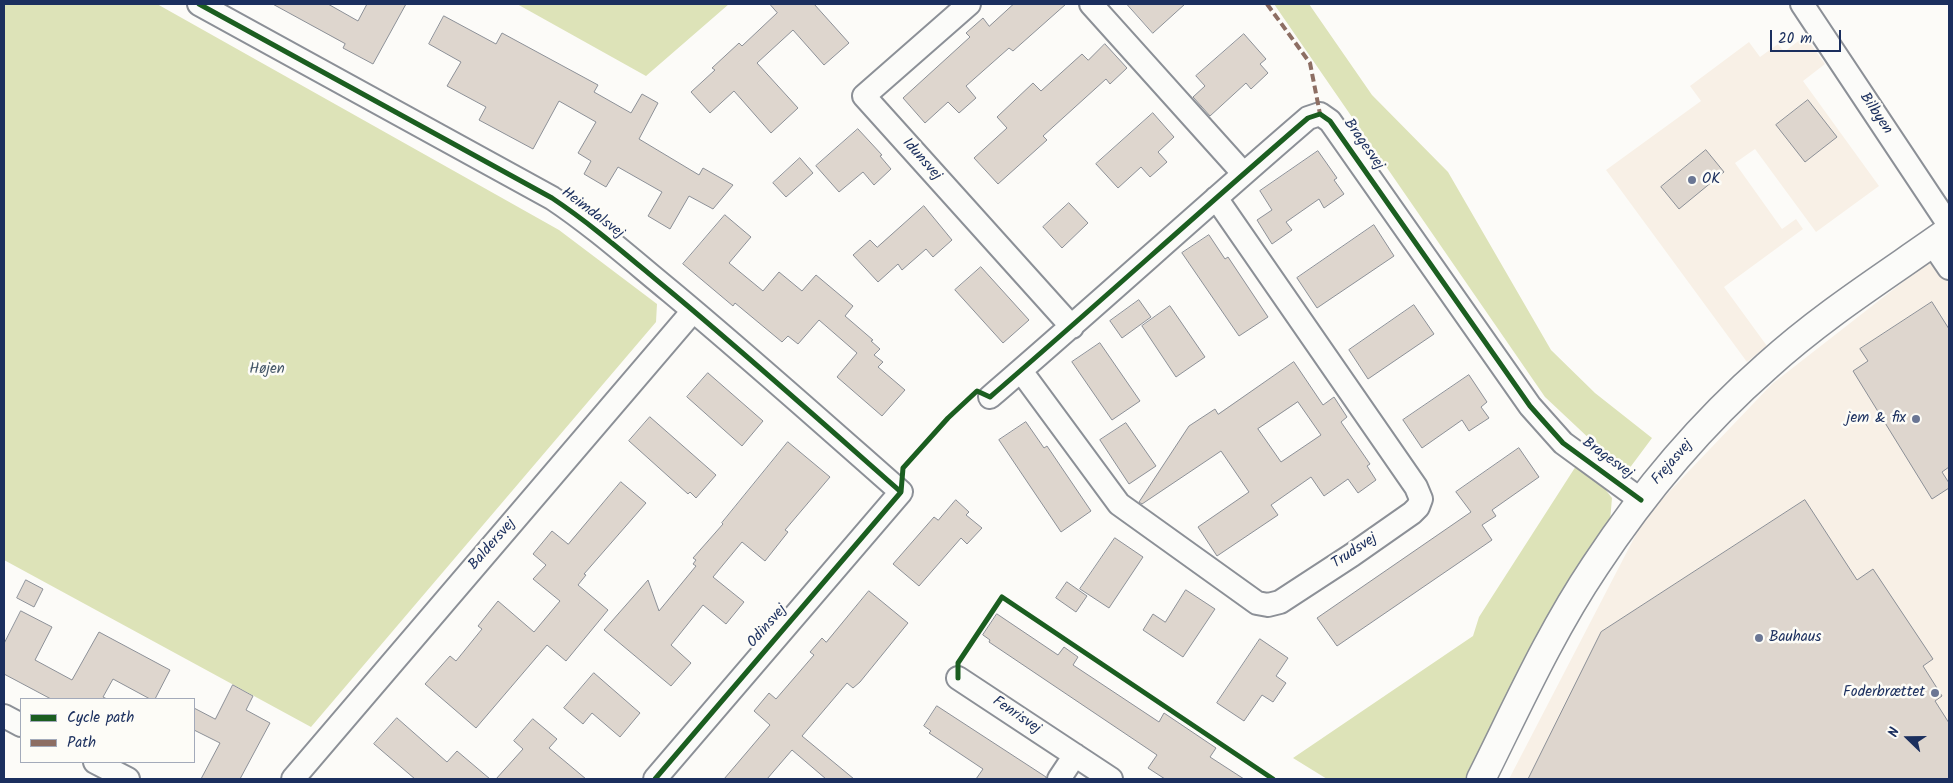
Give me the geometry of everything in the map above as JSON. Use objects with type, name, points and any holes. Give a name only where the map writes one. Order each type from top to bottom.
[{"type":"street","name":"Heimdalsvej","points":[[199,4],[552,198],[594,228],[693,310],[901,492]]},
{"type":"street","name":"Idunsvej","points":[[969,4],[864,96],[1072,328]]},
{"type":"street","points":[[1091,4],[1244,173]]},
{"type":"street","name":"Bilbyen","points":[[1802,4],[1944,233]]},
{"type":"street","name":"Bragesvej","points":[[990,397],[1072,328],[1308,118],[1320,114],[1330,121],[1530,406],[1564,443],[1641,500]]},
{"type":"street","name":"Trudsvej","points":[[1021,371],[1119,504],[1257,603],[1268,605],[1280,602],[1412,513],[1418,507],[1421,499],[1416,487],[1216,198]]},
{"type":"street","points":[[1944,233],[1949,268]]},
{"type":"street","name":"Frejasvej","points":[[1481,779],[1540,660],[1577,594],[1594,566],[1641,500],[1707,425],[1766,366],[1831,313],[1944,233]]},
{"type":"street","name":"Baldersvej","points":[[293,779],[693,310]]},
{"type":"street","name":"Odinsvej","points":[[655,779],[901,492]]},
{"type":"street","name":"Fenrisvej","points":[[958,678],[1111,779]]},
{"type":"street","points":[[4,716],[20,724]]},
{"type":"street","points":[[1058,779],[1075,755]]},
{"type":"street","points":[[97,763],[128,779]]},
{"type":"shaded area","points":[[1805,36],[1825,64],[1803,81],[1879,186],[1816,232],[1755,149],[1735,163],[1782,229],[1796,219],[1803,229],[1724,287],[1767,346],[1747,362],[1606,170],[1701,101],[1690,86],[1749,42],[1760,57],[1778,44],[1784,52]]},
{"type":"shaded area","points":[[1949,246],[1949,779],[1509,779],[1645,517],[1772,384]]},
{"type":"green space","name":"Højen","points":[[4,4],[157,4],[559,230],[657,304],[656,322],[311,727],[4,560]]},
{"type":"green space","points":[[517,4],[729,4],[646,76]]},
{"type":"green space","points":[[1274,4],[1309,4],[1372,95],[1448,172],[1551,350],[1595,393],[1652,438],[1626,473],[1545,397]]},
{"type":"green space","points":[[1576,466],[1601,484],[1612,498],[1610,521],[1522,665],[1467,779],[1327,779],[1293,758],[1473,636],[1479,617]]},
{"type":"building","points":[[273,4],[328,4],[358,21],[367,4],[406,4],[373,64],[343,48],[345,44]]},
{"type":"building","points":[[770,4],[814,4],[849,43],[824,65],[793,30],[757,63],[798,108],[771,133],[734,91],[710,113],[691,92],[715,70],[712,68],[739,43],[742,46],[777,13]]},
{"type":"building","points":[[1014,4],[1066,4],[1013,51],[1009,48],[966,86],[976,98],[959,113],[948,102],[925,123],[903,98],[970,37],[966,33],[983,18],[989,26]]},
{"type":"building","points":[[1127,4],[1185,4],[1153,33]]},
{"type":"building","points":[[444,16],[496,44],[502,33],[598,85],[594,92],[631,113],[642,94],[658,103],[639,139],[699,175],[703,168],[733,185],[713,209],[689,196],[670,229],[648,216],[662,192],[618,167],[606,187],[584,174],[591,161],[578,153],[596,122],[559,101],[533,149],[479,120],[486,107],[447,86],[461,62],[429,44]]},
{"type":"building","points":[[1244,34],[1266,59],[1260,64],[1268,73],[1251,89],[1246,83],[1210,116],[1193,97],[1205,86],[1196,76]]},
{"type":"building","points":[[1105,44],[1127,68],[1110,84],[1106,79],[1043,136],[1047,140],[998,184],[974,158],[1007,128],[997,117],[1033,83],[1041,91],[1082,54],[1088,60]]},
{"type":"building","points":[[1808,100],[1837,137],[1805,162],[1776,125]]},
{"type":"building","points":[[1153,113],[1174,137],[1158,152],[1167,162],[1150,177],[1141,167],[1118,188],[1096,164]]},
{"type":"building","points":[[858,129],[882,155],[880,156],[891,169],[874,185],[863,172],[839,192],[816,166]]},
{"type":"building","name":"OK","points":[[1706,150],[1724,172],[1679,209],[1661,187]]},
{"type":"building","points":[[1318,151],[1337,178],[1334,180],[1344,194],[1324,208],[1319,199],[1286,222],[1292,230],[1272,244],[1257,220],[1272,210],[1260,191]]},
{"type":"building","points":[[800,158],[813,173],[786,197],[773,183]]},
{"type":"building","points":[[1069,203],[1088,223],[1062,248],[1043,227]]},
{"type":"building","points":[[924,206],[952,240],[933,257],[926,249],[902,270],[898,264],[878,282],[853,255],[870,240],[877,247]]},
{"type":"building","points":[[725,215],[751,237],[729,263],[763,291],[779,272],[802,291],[816,275],[853,306],[845,316],[873,340],[871,341],[880,349],[874,355],[883,362],[878,367],[905,390],[882,416],[837,377],[857,353],[819,320],[798,344],[788,336],[782,342],[735,303],[733,306],[683,264]]},
{"type":"building","points":[[1374,225],[1394,256],[1317,308],[1297,278]]},
{"type":"building","points":[[1209,235],[1225,259],[1228,257],[1268,317],[1239,336],[1182,253]]},
{"type":"building","points":[[981,267],[1029,320],[1003,343],[955,290]]},
{"type":"building","points":[[1139,300],[1151,317],[1122,338],[1110,321]]},
{"type":"building","name":"jem & fix","points":[[1932,302],[1949,329],[1949,467],[1942,472],[1949,483],[1949,488],[1932,499],[1853,371],[1868,361],[1860,349]]},
{"type":"building","points":[[1414,305],[1434,334],[1368,379],[1349,350]]},
{"type":"building","points":[[1170,306],[1205,357],[1176,377],[1142,326]]},
{"type":"building","points":[[1100,343],[1140,401],[1112,420],[1072,362]]},
{"type":"building","points":[[1294,362],[1323,405],[1334,397],[1347,417],[1341,422],[1370,464],[1367,466],[1376,480],[1358,493],[1348,479],[1324,496],[1311,477],[1271,505],[1278,515],[1217,556],[1198,527],[1249,492],[1221,451],[1142,504],[1139,502],[1189,426],[1215,409],[1218,414]],"holes":[[[1298,402],[1321,435],[1281,462],[1258,429]]]},
{"type":"building","points":[[708,373],[763,421],[742,446],[687,397]]},
{"type":"building","points":[[1469,375],[1487,402],[1481,407],[1489,418],[1469,431],[1462,420],[1422,448],[1403,420]]},
{"type":"building","points":[[650,417],[716,475],[696,498],[690,492],[688,494],[629,441]]},
{"type":"building","points":[[1026,422],[1044,448],[1047,446],[1091,511],[1061,532],[999,440]]},
{"type":"building","points":[[1126,423],[1156,466],[1129,484],[1100,440]]},
{"type":"building","points":[[788,442],[830,477],[785,530],[788,532],[765,561],[742,542],[713,577],[744,602],[726,624],[703,605],[671,645],[691,663],[671,686],[604,630],[648,580],[659,611],[696,566],[693,564],[696,560],[693,558],[723,524]]},
{"type":"building","points":[[1519,448],[1539,477],[1492,510],[1496,516],[1482,525],[1492,540],[1337,646],[1317,618],[1471,512],[1456,492]]},
{"type":"building","points":[[621,482],[646,503],[584,574],[586,575],[578,585],[608,610],[566,661],[547,645],[476,728],[425,684],[450,656],[456,661],[482,629],[478,626],[498,601],[534,632],[560,601],[533,579],[546,565],[533,554],[552,531],[568,544]]},
{"type":"building","points":[[956,500],[969,512],[966,515],[982,528],[967,544],[961,538],[919,586],[893,564],[934,517],[938,520]]},
{"type":"building","name":"Bauhaus","points":[[1805,500],[1857,580],[1873,569],[1933,659],[1923,666],[1942,696],[1935,701],[1949,723],[1949,779],[1528,779],[1601,632]]},
{"type":"building","points":[[1115,538],[1143,557],[1109,608],[1080,589]]},
{"type":"building","points":[[26,580],[43,589],[34,607],[17,598]]},
{"type":"building","points":[[1067,582],[1087,596],[1076,612],[1056,598]]},
{"type":"building","points":[[1186,590],[1215,609],[1183,657],[1143,630],[1153,614],[1165,622]]},
{"type":"building","points":[[869,591],[908,623],[860,682],[853,688],[847,683],[802,736],[854,779],[826,779],[792,750],[767,779],[724,779],[770,725],[754,711],[769,693],[776,699],[814,655],[810,652],[822,638],[826,642]]},
{"type":"building","points":[[21,611],[52,627],[35,660],[72,680],[99,632],[170,670],[156,698],[148,698],[113,679],[103,697],[105,698],[49,698],[4,674],[4,644]]},
{"type":"building","points":[[997,614],[1058,655],[1064,647],[1078,657],[1073,665],[1159,722],[1164,713],[1216,748],[1210,757],[1244,779],[1165,779],[1148,768],[1157,755],[989,642],[990,640],[983,635]]},
{"type":"building","points":[[1260,639],[1288,658],[1276,676],[1286,683],[1273,702],[1262,695],[1244,721],[1217,703]]},
{"type":"building","points":[[594,673],[640,713],[620,737],[592,713],[583,724],[564,708]]},
{"type":"building","points":[[233,685],[253,696],[246,710],[270,723],[240,779],[201,779],[220,743],[195,730],[195,709],[215,719]]},
{"type":"building","points":[[937,706],[1046,777],[1046,779],[976,779],[983,769],[929,733],[931,731],[924,726]]},
{"type":"building","points":[[397,718],[447,762],[457,751],[490,779],[415,779],[374,744]]},
{"type":"building","points":[[533,719],[557,739],[549,748],[586,779],[496,779],[523,749],[514,741]]},
{"type":"marked path","points":[[1267,4],[1310,63],[1320,114]]},
{"type":"cycle path","points":[[199,4],[552,198],[568,209],[700,317],[901,492]]},
{"type":"cycle path","points":[[901,492],[903,468],[948,418],[977,391],[990,397],[1308,118],[1320,114],[1330,121],[1530,406],[1563,443],[1641,500]]},
{"type":"cycle path","points":[[655,779],[901,492]]},
{"type":"cycle path","points":[[958,678],[958,663],[1002,597],[1273,779]]},
{"type":"place","name":"OK","points":[[1692,180]]},
{"type":"place","name":"jem & fix","points":[[1916,419]]},
{"type":"place","name":"Bauhaus","points":[[1759,638]]},
{"type":"place","name":"Foderbrættet","points":[[1935,693]]}]
